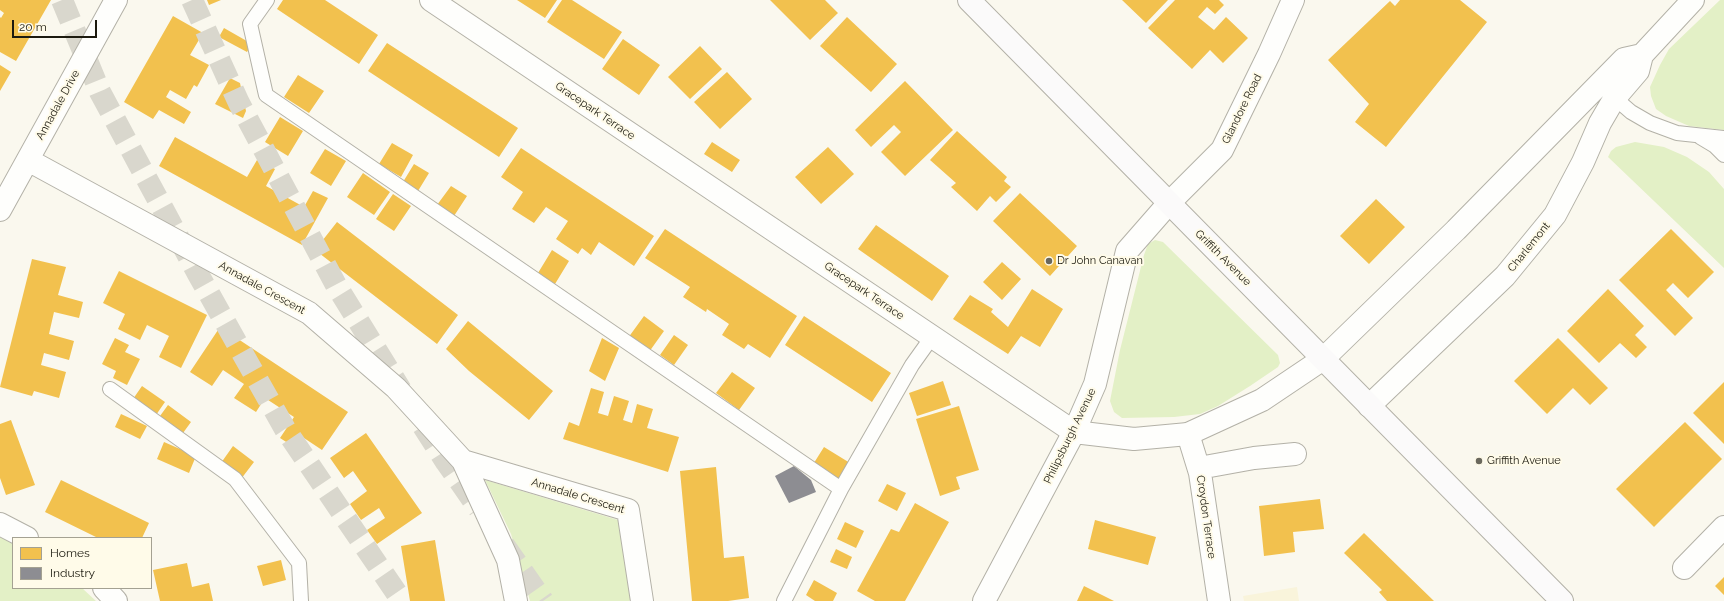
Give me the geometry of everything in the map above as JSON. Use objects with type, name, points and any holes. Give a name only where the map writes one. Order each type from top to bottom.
[{"type":"main road","name":"Griffith Avenue","points":[[969,0],[1562,601]]},
{"type":"street","name":"Annadale Drive","points":[[0,210],[116,0]]},
{"type":"street","name":"Gracepark Terrace","points":[[431,0],[1074,432],[1134,439],[1188,434],[1262,400],[1323,360]]},
{"type":"street","name":"Glandore Road","points":[[1169,203],[1222,150],[1269,54],[1293,0]]},
{"type":"street","name":"Charlemont","points":[[1323,360],[1456,230],[1607,91],[1638,71],[1642,55],[1694,0]]},
{"type":"street","name":"Charlemont","points":[[1369,406],[1505,276],[1555,215],[1583,162],[1600,123],[1607,91]]},
{"type":"street","name":"Annadale Crescent","points":[[28,160],[309,313],[396,388],[463,461],[508,560],[516,601]]},
{"type":"street","name":"Philipsburgh Avenue","points":[[984,601],[1074,432],[1096,384],[1127,252],[1169,203]]},
{"type":"street","name":"Croydon Terrace","points":[[1188,434],[1199,468],[1219,601]]},
{"type":"street","points":[[1199,468],[1254,458],[1295,454]]},
{"type":"street","name":"Annadale Crescent","points":[[463,461],[628,510],[642,601]]},
{"type":"street","points":[[0,524],[26,537]]},
{"type":"street","points":[[1684,568],[1724,527]]},
{"type":"street","points":[[105,589],[116,601]]},
{"type":"lane","points":[[266,0],[250,24],[266,95],[841,489]]},
{"type":"lane","points":[[1607,91],[1631,112],[1650,123],[1677,133],[1724,138]]},
{"type":"lane","points":[[1697,136],[1715,146],[1724,154]]},
{"type":"lane","points":[[784,601],[841,489],[912,365],[932,337]]},
{"type":"lane","points":[[110,389],[235,479],[299,563],[300,601]]},
{"type":"shaded area","points":[[1297,587],[1299,601],[1244,601],[1243,596]]},
{"type":"green space","points":[[1720,0],[1724,0],[1724,130],[1689,126],[1666,116],[1656,109],[1651,96],[1650,87],[1669,49]]},
{"type":"green space","points":[[1635,142],[1664,147],[1687,157],[1709,172],[1724,189],[1724,268],[1608,157],[1611,151],[1616,147]]},
{"type":"green space","points":[[1155,240],[1163,242],[1278,355],[1280,363],[1278,367],[1250,386],[1218,406],[1200,414],[1174,417],[1122,418],[1114,412],[1110,401],[1120,350],[1144,255],[1148,244]]},
{"type":"green space","points":[[485,480],[618,520],[632,599],[629,601],[530,601],[511,534]]},
{"type":"green space","points":[[0,537],[12,543],[12,589],[83,589],[96,601],[0,601]]},
{"type":"building: Homes","points":[[0,0],[51,0],[16,61],[0,52],[0,17],[1,18],[4,13],[0,10]]},
{"type":"building: Homes","points":[[207,0],[221,0],[209,5]]},
{"type":"building: Homes","points":[[283,0],[325,0],[378,35],[359,64],[277,9]]},
{"type":"building: Homes","points":[[517,0],[557,0],[545,18]]},
{"type":"building: Homes","points":[[562,0],[572,0],[622,32],[604,59],[547,22]]},
{"type":"building: Homes","points":[[770,0],[825,0],[838,13],[810,40]]},
{"type":"building: Homes","points":[[1122,0],[1168,0],[1146,23]]},
{"type":"building: Homes","points":[[1175,0],[1219,0],[1224,5],[1215,14],[1207,7],[1198,17],[1214,30],[1226,17],[1248,38],[1223,63],[1210,50],[1192,69],[1148,28]]},
{"type":"building: Homes","points":[[1400,0],[1460,0],[1487,22],[1386,147],[1355,122],[1369,104],[1328,60],[1390,1],[1395,6]]},
{"type":"building: Homes","points":[[173,16],[203,33],[190,55],[209,65],[197,87],[194,85],[186,99],[170,90],[166,97],[191,112],[184,124],[159,110],[153,119],[124,102]]},
{"type":"building: Homes","points":[[847,17],[897,64],[871,92],[820,46]]},
{"type":"building: Homes","points":[[224,28],[252,44],[247,52],[219,37]]},
{"type":"building: Homes","points":[[623,39],[660,65],[639,95],[602,69]]},
{"type":"building: Homes","points":[[387,43],[518,128],[499,157],[368,71]]},
{"type":"building: Homes","points":[[700,46],[722,69],[690,99],[668,77]]},
{"type":"building: Homes","points":[[0,65],[11,72],[0,91]]},
{"type":"building: Homes","points":[[727,72],[752,99],[720,129],[694,102]]},
{"type":"building: Homes","points":[[298,75],[324,91],[309,113],[284,97]]},
{"type":"building: Homes","points":[[230,78],[240,83],[246,111],[243,118],[215,104]]},
{"type":"building: Homes","points":[[905,81],[953,130],[905,176],[881,152],[901,132],[894,125],[871,147],[855,130]]},
{"type":"building: Homes","points":[[280,117],[303,131],[288,156],[265,142]]},
{"type":"building: Homes","points":[[957,131],[1007,177],[1004,181],[1011,187],[996,202],[990,196],[977,211],[951,187],[956,183],[930,160]]},
{"type":"building: Homes","points":[[175,137],[247,177],[257,160],[275,169],[266,186],[304,207],[313,191],[328,198],[302,245],[159,166]]},
{"type":"building: Homes","points":[[712,142],[740,160],[732,172],[704,154]]},
{"type":"building: Homes","points":[[392,143],[413,155],[401,177],[379,164]]},
{"type":"building: Homes","points":[[828,147],[854,174],[821,204],[795,177]]},
{"type":"building: Homes","points":[[521,148],[654,236],[634,266],[599,242],[591,255],[582,248],[578,254],[556,239],[568,221],[546,207],[534,223],[512,209],[523,192],[501,177]]},
{"type":"building: Homes","points":[[325,149],[346,161],[331,186],[310,173]]},
{"type":"building: Homes","points":[[414,164],[429,173],[418,191],[403,182]]},
{"type":"building: Homes","points":[[363,173],[390,192],[374,215],[347,197]]},
{"type":"building: Homes","points":[[451,186],[467,196],[454,216],[437,205]]},
{"type":"building: Homes","points":[[1020,193],[1077,246],[1050,276],[993,221]]},
{"type":"building: Homes","points":[[393,194],[411,206],[394,231],[376,219]]},
{"type":"building: Homes","points":[[1376,199],[1405,227],[1369,264],[1340,236]]},
{"type":"building: Homes","points":[[337,222],[458,315],[437,344],[315,250]]},
{"type":"building: Homes","points":[[876,225],[949,276],[932,301],[858,249]]},
{"type":"building: Homes","points":[[665,229],[797,316],[770,358],[748,344],[744,349],[722,335],[729,324],[707,309],[706,312],[683,297],[690,287],[645,258]]},
{"type":"building: Homes","points":[[1671,229],[1714,272],[1688,298],[1673,283],[1666,290],[1693,318],[1675,336],[1619,280]]},
{"type":"building: Homes","points":[[552,250],[569,261],[555,284],[538,273]]},
{"type":"building: Homes","points":[[32,259],[66,267],[58,295],[83,302],[79,318],[54,312],[49,334],[74,341],[69,360],[44,353],[41,365],[66,372],[59,398],[34,391],[32,396],[0,387]]},
{"type":"building: Homes","points":[[1002,262],[1021,279],[1002,300],[983,282]]},
{"type":"building: Homes","points":[[119,271],[207,315],[181,368],[159,357],[169,336],[147,325],[140,340],[118,329],[125,314],[103,303]]},
{"type":"building: Homes","points":[[1032,289],[1063,309],[1040,347],[1021,336],[1008,354],[953,319],[970,295],[993,309],[991,312],[1008,327]]},
{"type":"building: Homes","points":[[1608,289],[1644,326],[1635,335],[1647,347],[1636,358],[1620,343],[1599,363],[1567,331]]},
{"type":"building: Homes","points":[[644,316],[664,331],[649,352],[628,338]]},
{"type":"building: Homes","points":[[804,316],[891,373],[872,402],[785,345]]},
{"type":"building: Homes","points":[[468,321],[553,391],[529,420],[469,371],[446,349]]},
{"type":"building: Homes","points":[[220,327],[348,412],[322,450],[301,436],[294,447],[280,438],[294,417],[265,398],[256,412],[234,398],[244,384],[223,370],[212,386],[190,372]]},
{"type":"building: Homes","points":[[674,335],[688,345],[674,365],[660,355]]},
{"type":"building: Homes","points":[[115,338],[129,345],[125,352],[140,359],[127,385],[113,378],[116,371],[102,364]]},
{"type":"building: Homes","points":[[602,338],[619,348],[605,381],[589,371]]},
{"type":"building: Homes","points":[[1558,338],[1608,388],[1590,405],[1573,388],[1547,414],[1514,381]]},
{"type":"building: Homes","points":[[732,372],[755,388],[739,410],[716,393]]},
{"type":"building: Homes","points":[[943,381],[951,405],[917,416],[909,393]]},
{"type":"building: Homes","points":[[1724,382],[1724,444],[1693,413]]},
{"type":"building: Homes","points":[[142,386],[165,402],[156,415],[133,399]]},
{"type":"building: Homes","points":[[591,388],[604,392],[598,413],[608,416],[614,396],[629,401],[623,420],[632,423],[637,404],[653,409],[647,428],[679,437],[668,472],[563,439],[569,422],[579,426]]},
{"type":"building: Homes","points":[[168,405],[191,422],[183,433],[160,416]]},
{"type":"building: Homes","points":[[959,406],[979,470],[956,477],[960,489],[940,496],[916,419]]},
{"type":"building: Homes","points":[[121,414],[147,426],[140,439],[115,427]]},
{"type":"building: Homes","points":[[11,420],[35,485],[6,495],[0,478],[0,424]]},
{"type":"building: Homes","points":[[1685,422],[1722,459],[1654,527],[1616,489]]},
{"type":"building: Homes","points":[[366,433],[422,513],[377,544],[367,530],[385,518],[379,508],[361,520],[350,504],[367,491],[353,471],[344,478],[330,458]]},
{"type":"building: Homes","points":[[164,442],[196,456],[189,473],[157,459]]},
{"type":"building: Homes","points":[[233,446],[254,462],[241,479],[221,463]]},
{"type":"building: Homes","points":[[824,447],[850,463],[839,482],[812,466]]},
{"type":"building: Homes","points":[[716,467],[724,558],[744,556],[749,598],[728,601],[692,601],[680,471]]},
{"type":"building: Homes","points":[[61,480],[149,523],[142,537],[96,537],[45,512]]},
{"type":"building: Homes","points":[[887,484],[906,493],[897,511],[878,501]]},
{"type":"building: Homes","points":[[1320,499],[1324,529],[1293,532],[1295,552],[1264,556],[1259,506]]},
{"type":"building: Homes","points":[[915,503],[949,522],[905,601],[875,601],[857,591],[891,529],[899,532]]},
{"type":"building: Homes","points":[[1095,520],[1156,537],[1148,565],[1088,549]]},
{"type":"building: Homes","points":[[845,522],[864,531],[856,548],[837,539]]},
{"type":"building: Homes","points":[[1364,533],[1434,601],[1387,601],[1379,592],[1382,590],[1344,553]]},
{"type":"building: Homes","points":[[435,540],[445,601],[410,601],[401,546]]},
{"type":"building: Homes","points":[[836,549],[852,557],[847,569],[830,562]]},
{"type":"building: Homes","points":[[281,560],[286,580],[263,586],[257,566]]},
{"type":"building: Homes","points":[[187,563],[192,587],[209,583],[213,601],[160,601],[153,570]]},
{"type":"building: Homes","points":[[1724,577],[1724,595],[1715,586]]},
{"type":"building: Homes","points":[[814,580],[837,593],[833,601],[815,601],[806,595]]},
{"type":"building: Homes","points":[[1084,586],[1114,601],[1077,601]]},
{"type":"building: Industry","points":[[794,466],[811,480],[816,492],[789,503],[775,476]]},
{"type":"tunnel","points":[[62,0],[100,92],[198,274],[285,429],[402,601]]},
{"type":"tunnel","points":[[192,0],[239,103],[336,285],[401,390]]},
{"type":"tunnel","points":[[423,426],[479,509]]},
{"type":"tunnel","points":[[504,545],[543,601]]},
{"type":"place","name":"Dr John Canavan","points":[[1049,261]]},
{"type":"place","name":"Griffith Avenue","points":[[1479,461]]}]
